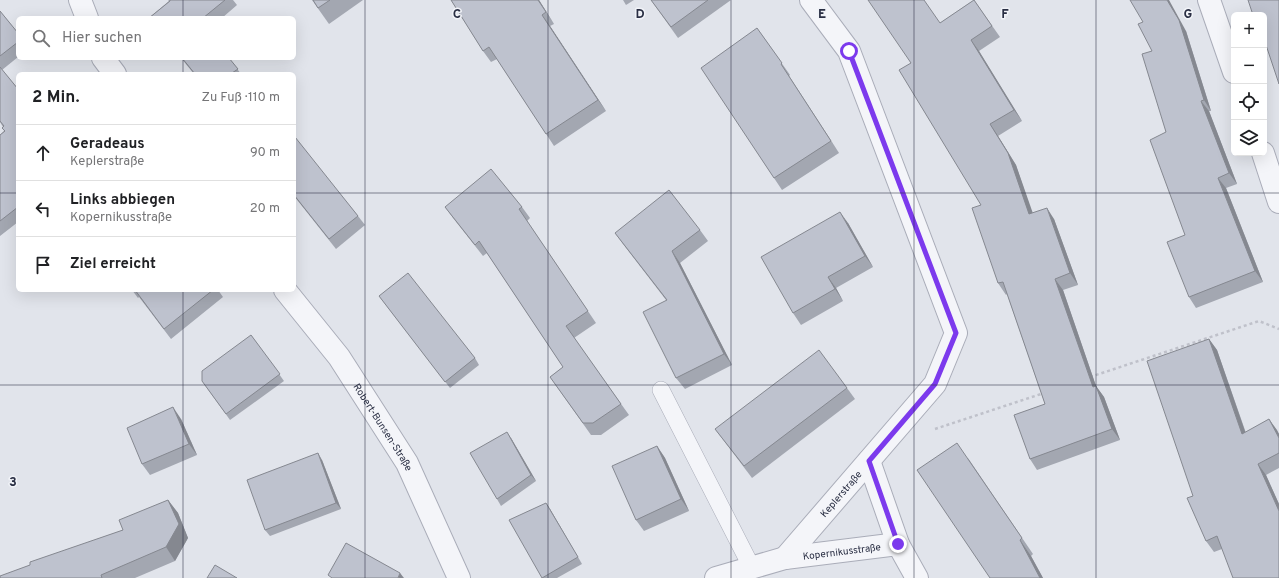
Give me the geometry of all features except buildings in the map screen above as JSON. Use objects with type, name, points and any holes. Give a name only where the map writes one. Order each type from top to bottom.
[{"type":"street","points":[[80,0],[86,16]]},
{"type":"street","name":"Keplerstraße","points":[[785,558],[935,384],[956,333],[849,51],[811,0]]},
{"type":"street","points":[[1209,0],[1231,63]]},
{"type":"street","points":[[104,60],[114,72]]},
{"type":"street","points":[[1264,156],[1279,202]]},
{"type":"street","name":"Robert-Bunsen-Straße","points":[[287,292],[339,357],[407,463],[459,578]]},
{"type":"street","points":[[869,461],[898,544],[917,578]]},
{"type":"street","name":"Kopernikusstraße","points":[[716,578],[785,558],[898,544]]},
{"type":"lane","points":[[661,390],[752,568]]},
{"type":"path","points":[[1085,379],[1259,321],[1279,329]]},
{"type":"path","points":[[901,424],[933,430],[1047,392]]},
{"type":"route","points":[[849,51],[956,333],[935,384],[869,461],[898,544]]}]
